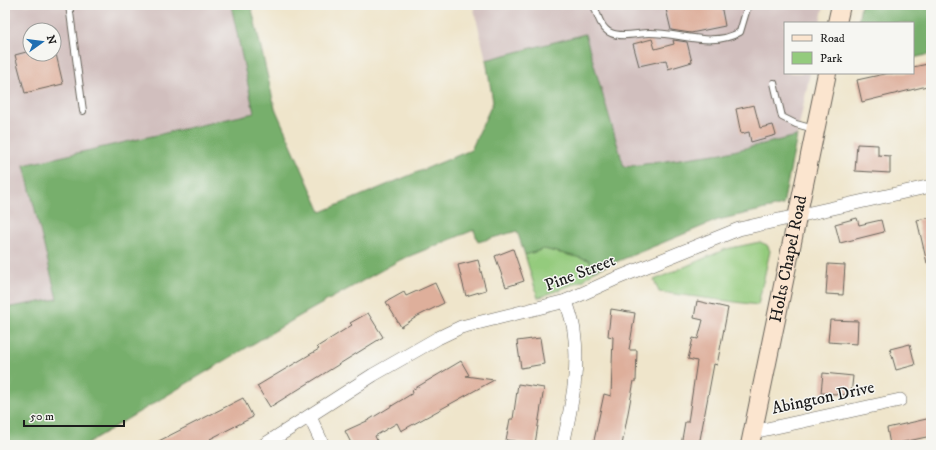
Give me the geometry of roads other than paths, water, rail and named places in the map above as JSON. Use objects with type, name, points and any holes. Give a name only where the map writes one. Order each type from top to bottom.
[{"type":"street","points":[[837,22],[841,5]]},
{"type":"street","name":"Holts Chapel Road","points":[[751,438],[827,74]]},
{"type":"street","name":"Pine Street","points":[[264,445],[310,417],[373,375],[456,330],[566,301],[666,258],[739,229],[931,186]]},
{"type":"street","points":[[563,445],[574,394],[576,360],[574,330],[566,301]]},
{"type":"street","name":"Abington Drive","points":[[751,438],[900,400]]},
{"type":"street","points":[[310,417],[323,445]]},
{"type":"lane","points":[[69,5],[83,111]]},
{"type":"lane","points":[[594,5],[599,20],[609,32],[617,35],[651,33],[698,39],[730,38],[740,32],[748,5]]},
{"type":"lane","points":[[774,83],[782,117],[796,124],[815,130]]}]
